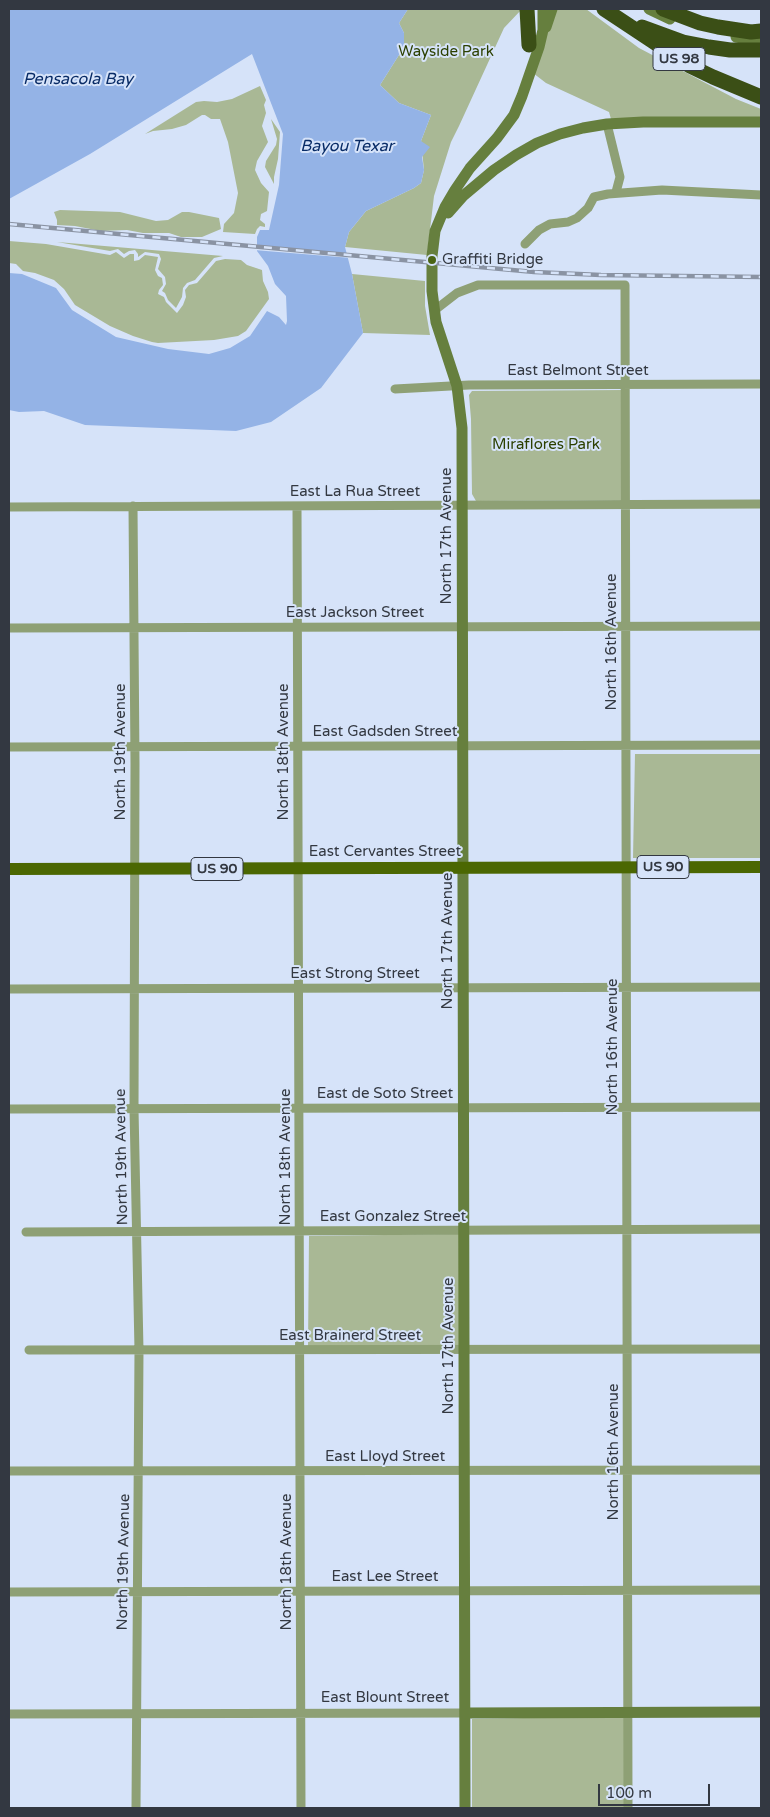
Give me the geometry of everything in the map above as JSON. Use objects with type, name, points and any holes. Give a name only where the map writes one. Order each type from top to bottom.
[{"type":"highway","points":[[527,9],[534,46]]},
{"type":"highway","points":[[663,9],[709,25],[752,32],[761,31]]},
{"type":"highway","points":[[688,9],[747,26],[761,27]]},
{"type":"highway","points":[[607,12],[683,42],[730,50],[761,50]]},
{"type":"highway","name":"US 98","points":[[607,12],[690,66],[713,78],[761,96]]},
{"type":"main road","name":"East Cervantes Street","points":[[9,869],[761,867]]},
{"type":"street","name":"North 17th Avenue","points":[[465,1808],[462,428],[458,386],[436,322],[432,291],[432,266],[435,231],[445,207],[470,168],[498,138],[514,115],[522,96],[534,46],[533,9]]},
{"type":"street","name":"North 17th Avenue","points":[[534,46],[542,30],[543,9]]},
{"type":"street","points":[[534,46],[552,9]]},
{"type":"street","points":[[649,9],[666,18],[705,32],[761,41]]},
{"type":"street","points":[[435,231],[463,196],[516,155],[560,134],[607,124],[643,122],[761,122]]},
{"type":"street","points":[[607,124],[620,177],[616,192]]},
{"type":"street","points":[[525,244],[539,230],[550,224],[568,222],[577,218],[588,208],[594,197],[616,192],[662,190],[761,195]]},
{"type":"street","name":"North 16th Avenue","points":[[435,310],[456,293],[478,286],[625,285],[628,1808]]},
{"type":"street","name":"East Belmont Street","points":[[395,389],[458,386],[761,384]]},
{"type":"street","name":"East La Rua Street","points":[[9,507],[761,504]]},
{"type":"street","name":"North 19th Avenue","points":[[133,506],[135,746],[134,1109],[139,1350],[136,1808]]},
{"type":"street","name":"North 18th Avenue","points":[[297,506],[301,1808]]},
{"type":"street","name":"East Jackson Street","points":[[9,628],[761,626]]},
{"type":"street","name":"East Gadsden Street","points":[[9,747],[761,745]]},
{"type":"street","name":"East Strong Street","points":[[9,989],[761,987]]},
{"type":"street","name":"East de Soto Street","points":[[9,1109],[761,1107]]},
{"type":"street","name":"East Gonzalez Street","points":[[26,1232],[761,1229]]},
{"type":"street","name":"East Brainerd Street","points":[[29,1350],[761,1349]]},
{"type":"street","name":"East Lloyd Street","points":[[9,1472],[761,1470]]},
{"type":"street","name":"East Lee Street","points":[[9,1592],[761,1590]]},
{"type":"street","name":"East Blount Street","points":[[9,1714],[761,1712]]},
{"type":"green space","name":"Wayside Park","points":[[408,9],[522,9],[504,28],[451,142],[434,196],[427,255],[345,247],[349,232],[366,211],[421,183],[424,170],[421,141],[431,115],[399,103],[380,85],[404,47],[404,33],[399,23]]},
{"type":"green space","points":[[556,9],[586,9],[639,48],[736,99],[761,109],[761,117],[611,119],[609,112],[546,83],[533,73]]},
{"type":"green space","points":[[260,86],[266,100],[264,105],[266,113],[262,126],[268,142],[257,161],[255,170],[261,183],[269,192],[267,211],[261,214],[260,220],[265,224],[265,227],[260,226],[255,234],[223,232],[224,224],[234,213],[238,193],[228,142],[220,119],[211,119],[202,115],[186,125],[145,134],[196,102],[217,102],[232,99]]},
{"type":"green space","points":[[271,119],[280,132],[274,184],[265,167],[277,139]]},
{"type":"green space","points":[[60,210],[120,212],[156,221],[168,220],[182,212],[189,212],[219,218],[221,229],[202,237],[181,237],[169,233],[143,233],[127,230],[101,231],[57,225],[54,212]]},
{"type":"green space","points":[[9,241],[46,244],[110,255],[116,252],[124,258],[134,254],[134,261],[139,260],[145,255],[158,257],[155,270],[158,276],[162,278],[163,285],[158,294],[164,297],[166,302],[177,313],[183,305],[186,297],[185,290],[189,285],[197,283],[216,261],[225,259],[241,260],[247,265],[262,270],[263,281],[269,299],[246,331],[238,336],[214,340],[152,342],[110,326],[75,305],[64,289],[54,280],[23,271],[16,264],[9,263]]},
{"type":"green space","points":[[57,242],[223,256],[214,258],[195,280],[187,283],[183,288],[182,297],[176,308],[162,291],[166,284],[165,277],[158,269],[161,259],[159,254],[145,252],[138,257],[135,250],[124,254],[118,249],[110,251]]},
{"type":"green space","points":[[352,274],[425,281],[425,306],[430,335],[363,333]]},
{"type":"green space","name":"Miraflores Park","points":[[623,390],[622,500],[476,501],[472,494],[469,395],[472,391]]},
{"type":"green space","points":[[635,754],[761,754],[761,858],[633,858]]},
{"type":"green space","points":[[460,1234],[460,1346],[308,1347],[309,1236]]},
{"type":"green space","points":[[626,1716],[625,1808],[472,1808],[472,1719]]},
{"type":"water","name":"Bayou Texar","points":[[9,9],[408,9],[399,23],[404,33],[404,47],[380,85],[399,103],[431,115],[421,141],[430,147],[422,157],[424,170],[421,183],[366,211],[349,232],[345,247],[363,333],[321,388],[271,422],[236,431],[85,425],[44,411],[19,412],[9,410],[9,273],[22,274],[56,288],[72,310],[116,337],[168,349],[209,354],[230,348],[250,336],[267,311],[279,317],[286,325],[287,321],[286,296],[275,284],[268,266],[257,251],[257,237],[260,230],[269,230],[279,185],[283,134],[252,54],[90,154],[9,199]]},
{"type":"pier","points":[[254,245],[349,254],[351,258],[254,250]]},
{"type":"railway","points":[[9,224],[534,272],[601,275],[761,277]]},
{"type":"place","name":"Graffiti Bridge","points":[[432,260]]},
{"type":"water label","name":"Pensacola Bay","points":[[78,80]]}]
